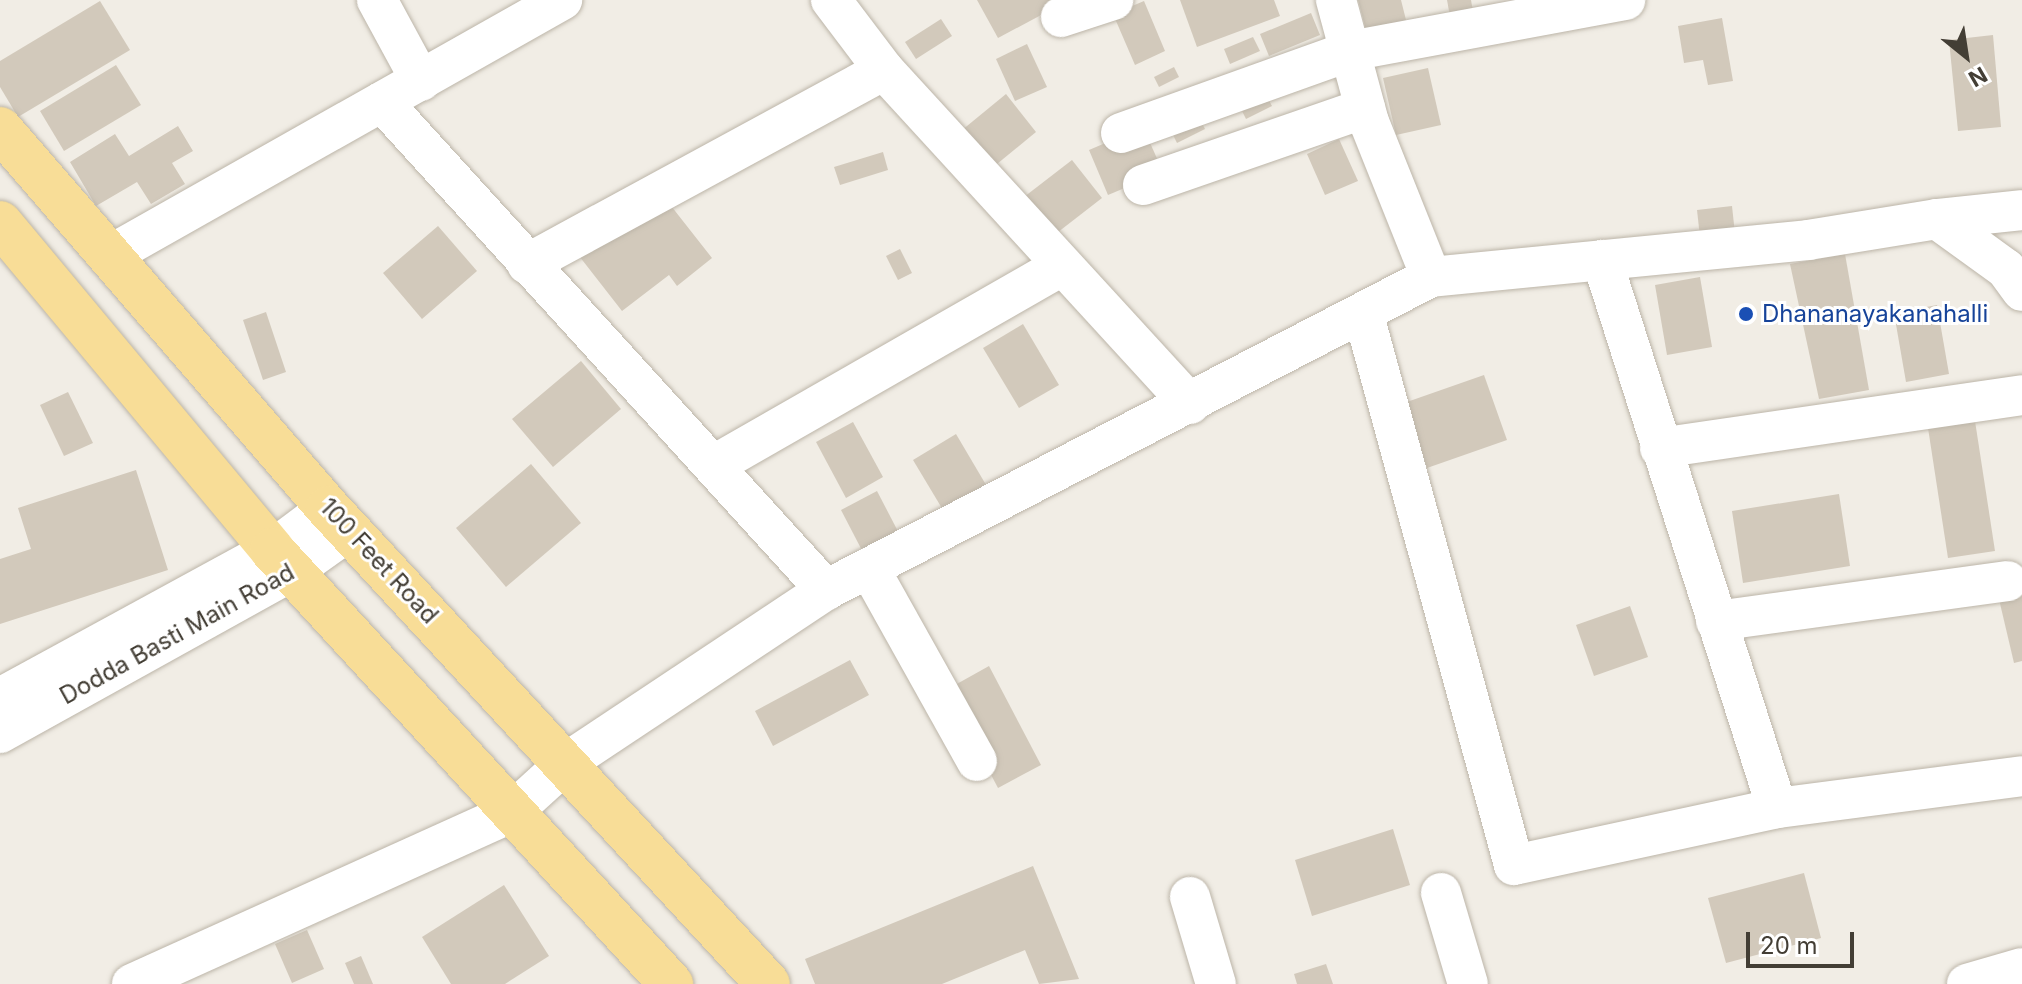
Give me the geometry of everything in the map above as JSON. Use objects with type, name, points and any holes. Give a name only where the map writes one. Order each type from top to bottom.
[{"type":"main road","name":"100 Feet Road","points":[[0,129],[112,254],[339,519],[567,762],[768,984]]},
{"type":"main road","points":[[0,223],[282,561],[671,984]]},
{"type":"street","points":[[377,0],[421,81]]},
{"type":"street","points":[[112,254],[562,0]]},
{"type":"street","points":[[831,0],[884,70],[1190,404]]},
{"type":"street","points":[[1061,17],[1113,0]]},
{"type":"street","points":[[1336,0],[1365,108],[1431,277]]},
{"type":"street","points":[[1121,133],[1350,51],[1625,0]]},
{"type":"street","points":[[527,264],[884,70]]},
{"type":"street","points":[[382,102],[527,264],[716,464],[826,590]]},
{"type":"street","points":[[1143,185],[1365,108]]},
{"type":"street","points":[[132,984],[174,975],[511,813],[567,762],[826,590],[1364,316],[1431,277],[2022,210]]},
{"type":"street","points":[[1937,219],[2006,269],[2022,291]]},
{"type":"street","points":[[1602,260],[1777,808]]},
{"type":"street","points":[[716,464],[1062,266]]},
{"type":"street","points":[[1364,316],[1514,865],[1777,808],[2022,776]]},
{"type":"street","points":[[1660,448],[2022,395]]},
{"type":"street","name":"Dodda Basti Main Road","points":[[0,733],[282,561],[339,519]]},
{"type":"street","name":"Dodda Basti Main Road","points":[[0,698],[282,561]]},
{"type":"street","points":[[869,568],[977,761]]},
{"type":"street","points":[[1716,621],[2007,581]]},
{"type":"street","points":[[1441,893],[1468,984]]},
{"type":"street","points":[[1190,897],[1216,984]]},
{"type":"street","points":[[1967,984],[2022,968]]},
{"type":"building","points":[[977,0],[1052,0],[1056,7],[998,38]]},
{"type":"building","points":[[1180,0],[1274,0],[1280,16],[1197,47]]},
{"type":"building","points":[[1358,0],[1401,0],[1408,28],[1368,38]]},
{"type":"building","points":[[1447,0],[1471,0],[1474,17],[1451,22]]},
{"type":"building","points":[[100,1],[130,50],[18,117],[0,87],[0,61]]},
{"type":"building","points":[[1144,1],[1165,51],[1135,65],[1113,14]]},
{"type":"building","points":[[1311,13],[1320,35],[1269,56],[1260,34]]},
{"type":"building","points":[[1722,18],[1733,81],[1708,85],[1703,60],[1684,63],[1678,26]]},
{"type":"building","points":[[941,19],[952,36],[916,59],[905,42]]},
{"type":"building","points":[[1993,35],[2001,127],[1958,131],[1949,40]]},
{"type":"building","points":[[1253,37],[1260,51],[1230,64],[1224,49]]},
{"type":"building","points":[[1027,44],[1047,87],[1015,101],[996,59]]},
{"type":"building","points":[[116,65],[141,105],[64,151],[40,111]]},
{"type":"building","points":[[1174,67],[1179,77],[1159,87],[1154,77]]},
{"type":"building","points":[[1428,68],[1441,125],[1396,135],[1383,78]]},
{"type":"building","points":[[1264,91],[1272,106],[1246,119],[1238,103]]},
{"type":"building","points":[[1006,94],[1036,132],[986,173],[956,135]]},
{"type":"building","points":[[1195,110],[1205,129],[1177,143],[1167,123]]},
{"type":"building","points":[[178,126],[193,151],[172,163],[185,184],[151,204],[137,182],[96,206],[70,162],[115,134],[129,156]]},
{"type":"building","points":[[1143,127],[1163,172],[1108,195],[1089,150]]},
{"type":"building","points":[[1339,139],[1358,181],[1325,195],[1307,154]]},
{"type":"building","points":[[883,152],[888,170],[840,185],[834,167]]},
{"type":"building","points":[[1072,160],[1102,198],[1053,236],[1024,197]]},
{"type":"building","points":[[668,202],[712,258],[677,286],[669,275],[622,311],[576,252],[623,216],[633,229]]},
{"type":"building","points":[[1732,206],[1736,243],[1700,237],[1697,210]]},
{"type":"building","points":[[438,226],[477,271],[422,319],[383,273]]},
{"type":"building","points":[[900,249],[912,273],[898,280],[886,256]]},
{"type":"building","points":[[1845,254],[1869,390],[1819,399],[1790,264]]},
{"type":"building","points":[[1700,277],[1712,347],[1667,355],[1655,285]]},
{"type":"building","points":[[1937,305],[1949,374],[1906,382],[1894,313]]},
{"type":"building","points":[[266,312],[286,372],[263,380],[243,320]]},
{"type":"building","points":[[1023,324],[1059,385],[1019,408],[983,348]]},
{"type":"building","points":[[581,361],[621,409],[553,467],[512,419]]},
{"type":"building","points":[[1484,375],[1507,440],[1427,468],[1404,403]]},
{"type":"building","points":[[68,392],[93,443],[64,456],[40,405]]},
{"type":"building","points":[[1975,421],[1995,551],[1948,558],[1928,428]]},
{"type":"building","points":[[853,422],[883,477],[846,498],[816,442]]},
{"type":"building","points":[[956,434],[992,495],[949,520],[913,460]]},
{"type":"building","points":[[531,464],[581,523],[506,587],[456,528]]},
{"type":"building","points":[[136,470],[168,570],[0,624],[0,559],[31,549],[18,508]]},
{"type":"building","points":[[877,491],[903,541],[867,560],[841,510]]},
{"type":"building","points":[[1839,494],[1850,566],[1743,583],[1732,511]]},
{"type":"building","points":[[2022,589],[2022,661],[2014,663],[1998,595]]},
{"type":"building","points":[[1630,606],[1648,657],[1594,676],[1576,625]]},
{"type":"building","points":[[850,660],[869,695],[773,746],[755,711]]},
{"type":"building","points":[[989,666],[1041,765],[998,788],[946,690]]},
{"type":"building","points":[[1393,829],[1410,885],[1312,916],[1295,860]]},
{"type":"building","points":[[1033,866],[1079,979],[1039,984],[1025,950],[942,984],[815,984],[805,959]]},
{"type":"building","points":[[1804,873],[1821,938],[1726,963],[1708,898]]},
{"type":"building","points":[[504,885],[549,956],[505,984],[451,984],[422,937]]},
{"type":"building","points":[[307,930],[324,969],[292,983],[275,944]]},
{"type":"building","points":[[361,956],[373,984],[354,984],[345,963]]},
{"type":"building","points":[[1326,964],[1333,984],[1297,984],[1294,974]]},
{"type":"place","name":"Dhananayakanahalli","points":[[1746,314]]}]
